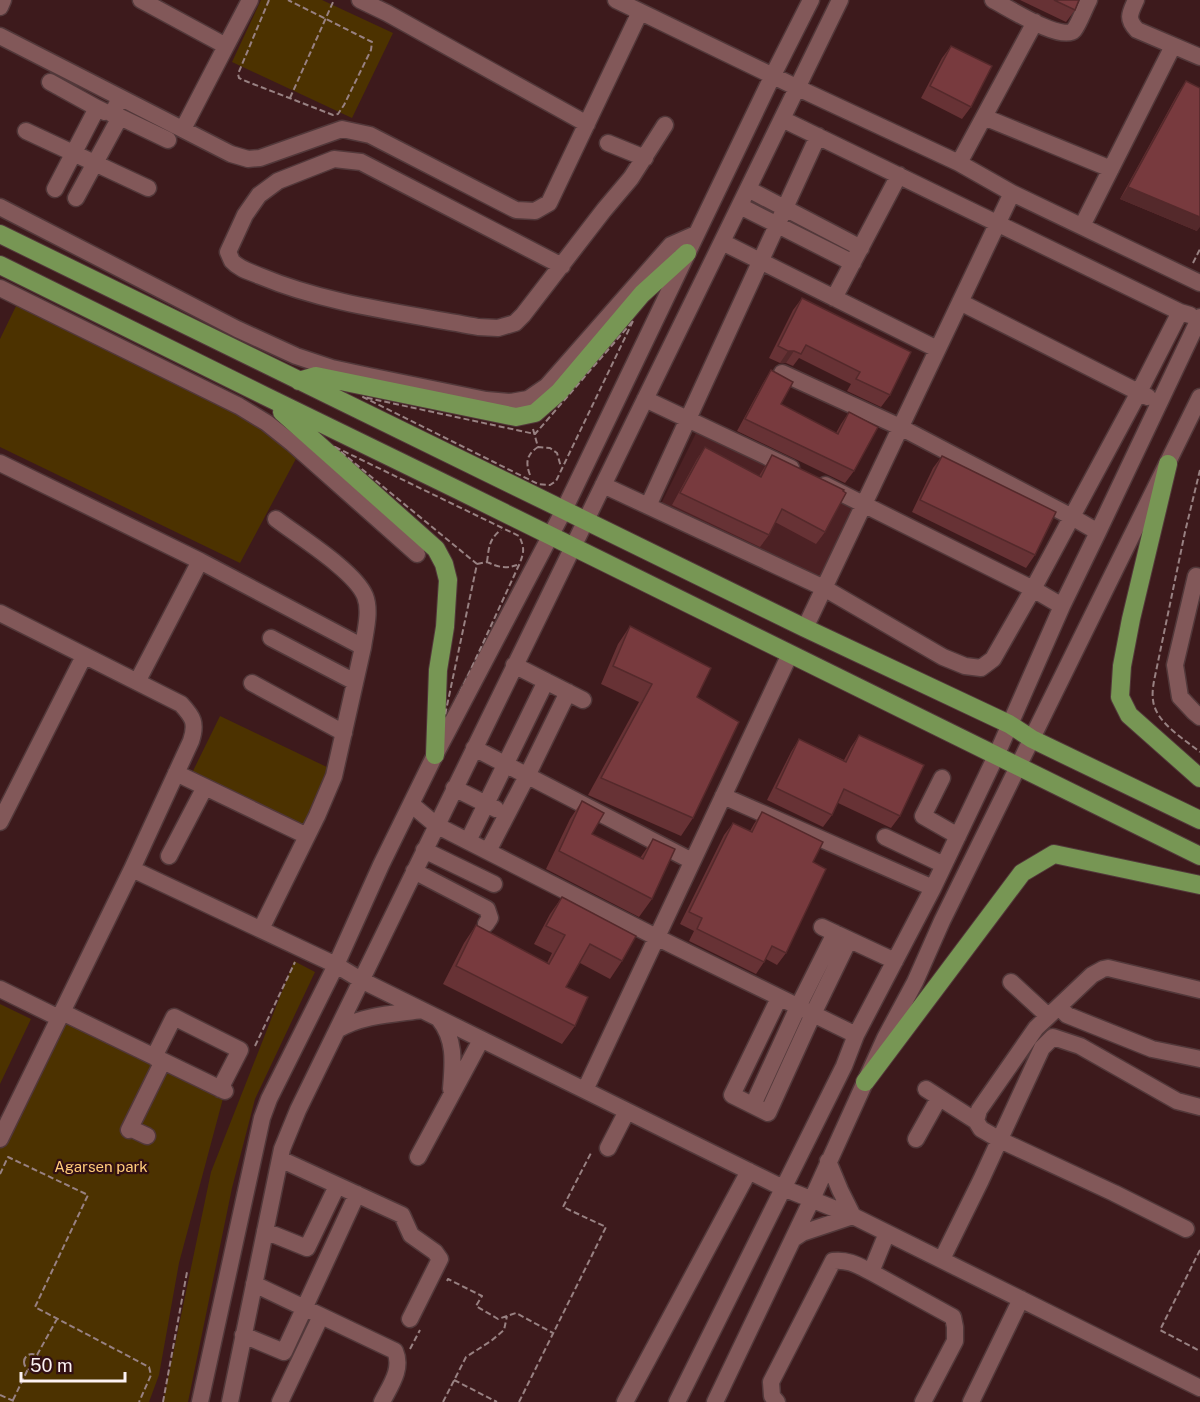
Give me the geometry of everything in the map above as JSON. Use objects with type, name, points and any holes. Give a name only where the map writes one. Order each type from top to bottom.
[{"type":"main road","points":[[0,234],[805,628],[1009,724],[1032,739],[1200,820]]},
{"type":"main road","points":[[300,381],[316,376],[516,417],[535,413],[559,392],[642,294],[687,253]]},
{"type":"main road","points":[[0,265],[1200,856]]},
{"type":"main road","points":[[265,396],[436,549],[444,564],[448,580],[448,601],[438,670],[435,755]]},
{"type":"main road","points":[[1168,464],[1131,619],[1122,666],[1120,697],[1129,715],[1200,778]]},
{"type":"main road","points":[[865,1082],[1022,873],[1054,854],[1200,885]]},
{"type":"street","points":[[0,7],[3,0]]},
{"type":"street","points":[[141,0],[226,46]]},
{"type":"street","points":[[183,129],[250,0]]},
{"type":"street","points":[[360,0],[390,6],[587,124]]},
{"type":"street","points":[[616,0],[960,163],[1012,193],[1200,283]]},
{"type":"street","points":[[200,1402],[262,1118],[269,1099],[336,965],[435,755],[564,510],[772,75],[811,0]]},
{"type":"street","points":[[230,1402],[279,1160],[298,1110],[840,0]]},
{"type":"street","points":[[993,0],[1054,31],[1069,33],[1074,30],[1089,0]]},
{"type":"street","points":[[1136,0],[1130,13],[1131,24],[1137,30],[1200,57]]},
{"type":"street","points":[[0,36],[231,154],[248,159],[260,158],[342,129],[370,135],[516,210],[535,211],[549,203],[640,12]]},
{"type":"street","points":[[960,163],[1035,22]]},
{"type":"street","points":[[1082,226],[1173,46]]},
{"type":"street","points":[[50,82],[168,140]]},
{"type":"street","points":[[54,189],[72,154],[110,113],[120,98]]},
{"type":"street","points":[[76,198],[95,165],[110,113]]},
{"type":"street","points":[[984,117],[1111,169]]},
{"type":"street","points":[[677,1402],[844,1066],[856,1035],[933,888],[996,756],[1062,606],[1200,318],[1180,312],[783,119]]},
{"type":"street","points":[[562,266],[361,162],[334,159],[278,181],[259,195],[245,215],[228,252],[232,260],[240,267],[278,283],[334,300],[478,327],[498,328],[515,323],[523,315],[562,266],[604,210],[631,178],[665,125]]},
{"type":"street","points":[[26,131],[148,188]]},
{"type":"street","points":[[648,506],[818,136]]},
{"type":"street","points":[[374,169],[389,144]]},
{"type":"street","points":[[608,144],[645,158]]},
{"type":"street","points":[[834,298],[899,175]]},
{"type":"street","points":[[748,189],[861,248]]},
{"type":"street","points":[[805,628],[1012,193]]},
{"type":"street","points":[[740,206],[853,263]]},
{"type":"street","points":[[0,207],[237,329],[296,356],[332,368],[369,376],[486,400],[511,402],[528,399],[547,386],[671,245],[696,234]]},
{"type":"street","points":[[722,242],[937,349]]},
{"type":"street","points":[[0,288],[239,406],[267,423],[417,554]]},
{"type":"street","points":[[960,302],[1160,402]]},
{"type":"street","points":[[603,485],[824,588],[943,657],[965,666],[981,668],[993,659],[1033,589],[1180,312]]},
{"type":"street","points":[[782,373],[900,427],[1098,532]]},
{"type":"street","points":[[715,1402],[812,1199],[885,1038],[915,982],[942,921],[1200,397]]},
{"type":"street","points":[[645,399],[864,504],[1033,589],[1062,606]]},
{"type":"street","points":[[0,463],[200,561],[363,647]]},
{"type":"street","points":[[261,929],[334,776],[363,647],[367,610],[365,597],[358,584],[343,569],[276,519]]},
{"type":"street","points":[[137,682],[200,561]]},
{"type":"street","points":[[1200,577],[1196,576],[1175,665],[1180,697],[1200,717]]},
{"type":"street","points":[[0,613],[181,704],[192,719],[195,729],[132,869],[0,1139]]},
{"type":"street","points":[[271,638],[355,682]]},
{"type":"street","points":[[585,1090],[790,654]]},
{"type":"street","points":[[0,822],[84,656]]},
{"type":"street","points":[[514,665],[583,700]]},
{"type":"street","points":[[468,841],[546,681]]},
{"type":"street","points":[[252,683],[344,733]]},
{"type":"street","points":[[488,851],[568,692]]},
{"type":"street","points":[[474,748],[692,861]]},
{"type":"street","points":[[176,773],[307,836]]},
{"type":"street","points":[[942,778],[923,816],[958,836]]},
{"type":"street","points":[[170,856],[205,787]]},
{"type":"street","points":[[454,788],[507,814]]},
{"type":"street","points":[[723,796],[933,888]]},
{"type":"street","points":[[411,804],[436,825],[856,1035]]},
{"type":"street","points":[[885,837],[944,865]]},
{"type":"street","points":[[424,850],[494,884]]},
{"type":"street","points":[[132,869],[336,965],[361,980],[481,1040],[783,1188],[853,1216],[942,1259],[1200,1388]]},
{"type":"street","points":[[414,871],[487,909],[490,918],[486,924]]},
{"type":"street","points":[[779,998],[732,1095],[768,1113],[835,933],[895,961]]},
{"type":"street","points":[[976,1121],[979,1110],[1036,1028],[1092,975],[1108,968],[1200,990]]},
{"type":"street","points":[[1011,982],[1054,1012],[1152,1049],[1200,1059]]},
{"type":"street","points":[[0,989],[159,1059],[223,1090],[240,1050],[174,1017],[159,1059],[129,1129],[147,1136]]},
{"type":"street","points":[[337,1030],[347,1024],[373,1016],[422,1010]]},
{"type":"street","points":[[439,1019],[444,1025],[454,1058],[450,1096]]},
{"type":"street","points":[[942,1259],[1042,1048],[1053,1037],[1080,1046],[1177,1101],[1200,1107]]},
{"type":"street","points":[[418,1157],[481,1040]]},
{"type":"street","points":[[915,1139],[933,1093],[976,1121],[981,1130],[1186,1229]]},
{"type":"street","points":[[610,1144],[627,1111]]},
{"type":"street","points":[[279,1160],[402,1215],[411,1235],[435,1252],[440,1259],[416,1324]]},
{"type":"street","points":[[828,1161],[853,1216]]},
{"type":"street","points":[[625,1402],[749,1171]]},
{"type":"street","points":[[307,1248],[338,1186]]},
{"type":"street","points":[[243,1335],[284,1352],[357,1194]]},
{"type":"street","points":[[793,1239],[802,1233],[853,1216]]},
{"type":"street","points":[[265,1231],[327,1258]]},
{"type":"street","points":[[871,1272],[888,1233]]},
{"type":"street","points":[[777,1402],[772,1396],[771,1382],[833,1261],[841,1260],[849,1261],[871,1272],[953,1317],[955,1341],[923,1402]]},
{"type":"street","points":[[254,1284],[395,1351],[398,1368],[382,1402]]},
{"type":"street","points":[[971,1402],[1021,1299]]},
{"type":"street","points":[[280,1402],[321,1316]]},
{"type":"path","points":[[269,0],[238,74],[239,78],[333,115],[338,114],[371,50],[372,42],[288,0]]},
{"type":"path","points":[[290,98],[334,0]]},
{"type":"path","points":[[530,414],[538,447]]},
{"type":"path","points":[[533,481],[526,465],[527,457],[538,447],[550,448],[557,453],[561,470]]},
{"type":"path","points":[[487,562],[493,537],[504,528]]},
{"type":"path","points":[[477,564],[487,562],[507,568],[519,565],[531,571]]},
{"type":"path","points":[[251,1054],[301,948]]},
{"type":"path","points":[[519,1402],[606,1227],[563,1208],[600,1136],[610,1144]]},
{"type":"path","points":[[0,1174],[8,1157],[88,1195],[35,1307],[149,1367],[151,1375],[138,1402]]},
{"type":"path","points":[[1200,1250],[1160,1330],[1200,1351]]},
{"type":"path","points":[[163,1402],[187,1272]]},
{"type":"path","points":[[443,1289],[448,1279],[482,1296],[476,1306],[498,1319],[516,1313],[553,1333]]},
{"type":"path","points":[[443,1402],[466,1357],[504,1330],[507,1316]]},
{"type":"path","points":[[37,1355],[57,1319]]},
{"type":"path","points":[[411,1348],[416,1324]]},
{"type":"path","points":[[29,1354],[37,1355],[40,1359],[39,1367],[35,1370],[28,1369],[24,1363],[25,1358],[29,1354]]},
{"type":"path","points":[[0,1395],[14,1401],[28,1369]]},
{"type":"path","points":[[454,1380],[497,1402]]},
{"type":"shaded area","points":[[697,431],[853,506],[821,579],[660,506]]},
{"type":"green space","points":[[261,0],[322,0],[393,33],[352,118],[232,62]]},
{"type":"green space","points":[[17,304],[256,420],[298,455],[240,563],[0,447],[0,339]]},
{"type":"green space","points":[[220,716],[331,769],[304,826],[192,773]]},
{"type":"green space","points":[[294,961],[315,972],[255,1099],[232,1188],[188,1402],[163,1402],[211,1172]]},
{"type":"green space","points":[[0,1004],[31,1019],[0,1084]]},
{"type":"green space","name":"Agarsen park","points":[[59,1018],[225,1091],[179,1263],[159,1375],[149,1402],[0,1402],[0,1146]]},
{"type":"building","points":[[1054,0],[1079,0],[1075,10]]},
{"type":"building","points":[[951,46],[992,66],[971,107],[930,86]]},
{"type":"building","points":[[1186,81],[1200,88],[1200,217],[1128,187]]},
{"type":"building","points":[[802,298],[911,352],[890,395],[856,379],[860,372],[806,345],[801,354],[778,346]]},
{"type":"building","points":[[771,370],[793,382],[781,404],[838,434],[849,412],[878,427],[854,471],[745,419]]},
{"type":"building","points":[[705,447],[761,477],[772,455],[846,493],[825,532],[782,509],[769,535],[680,493]]},
{"type":"building","points":[[942,456],[1056,512],[1035,555],[920,500]]},
{"type":"building","points":[[630,626],[711,668],[697,697],[739,722],[693,818],[601,778],[652,684],[613,666]]},
{"type":"building","points":[[859,735],[924,765],[900,816],[844,789],[832,815],[776,788],[799,739],[846,762]]},
{"type":"building","points":[[582,801],[604,813],[592,834],[643,859],[653,839],[675,849],[652,899],[559,851]]},
{"type":"building","points":[[762,812],[823,842],[813,862],[826,869],[786,953],[772,946],[764,962],[697,929],[702,918],[689,912],[733,823],[752,832]]},
{"type":"building","points":[[562,897],[636,936],[622,961],[590,944],[566,987],[588,997],[575,1026],[456,966],[476,925],[549,964],[565,935],[546,926]]}]
